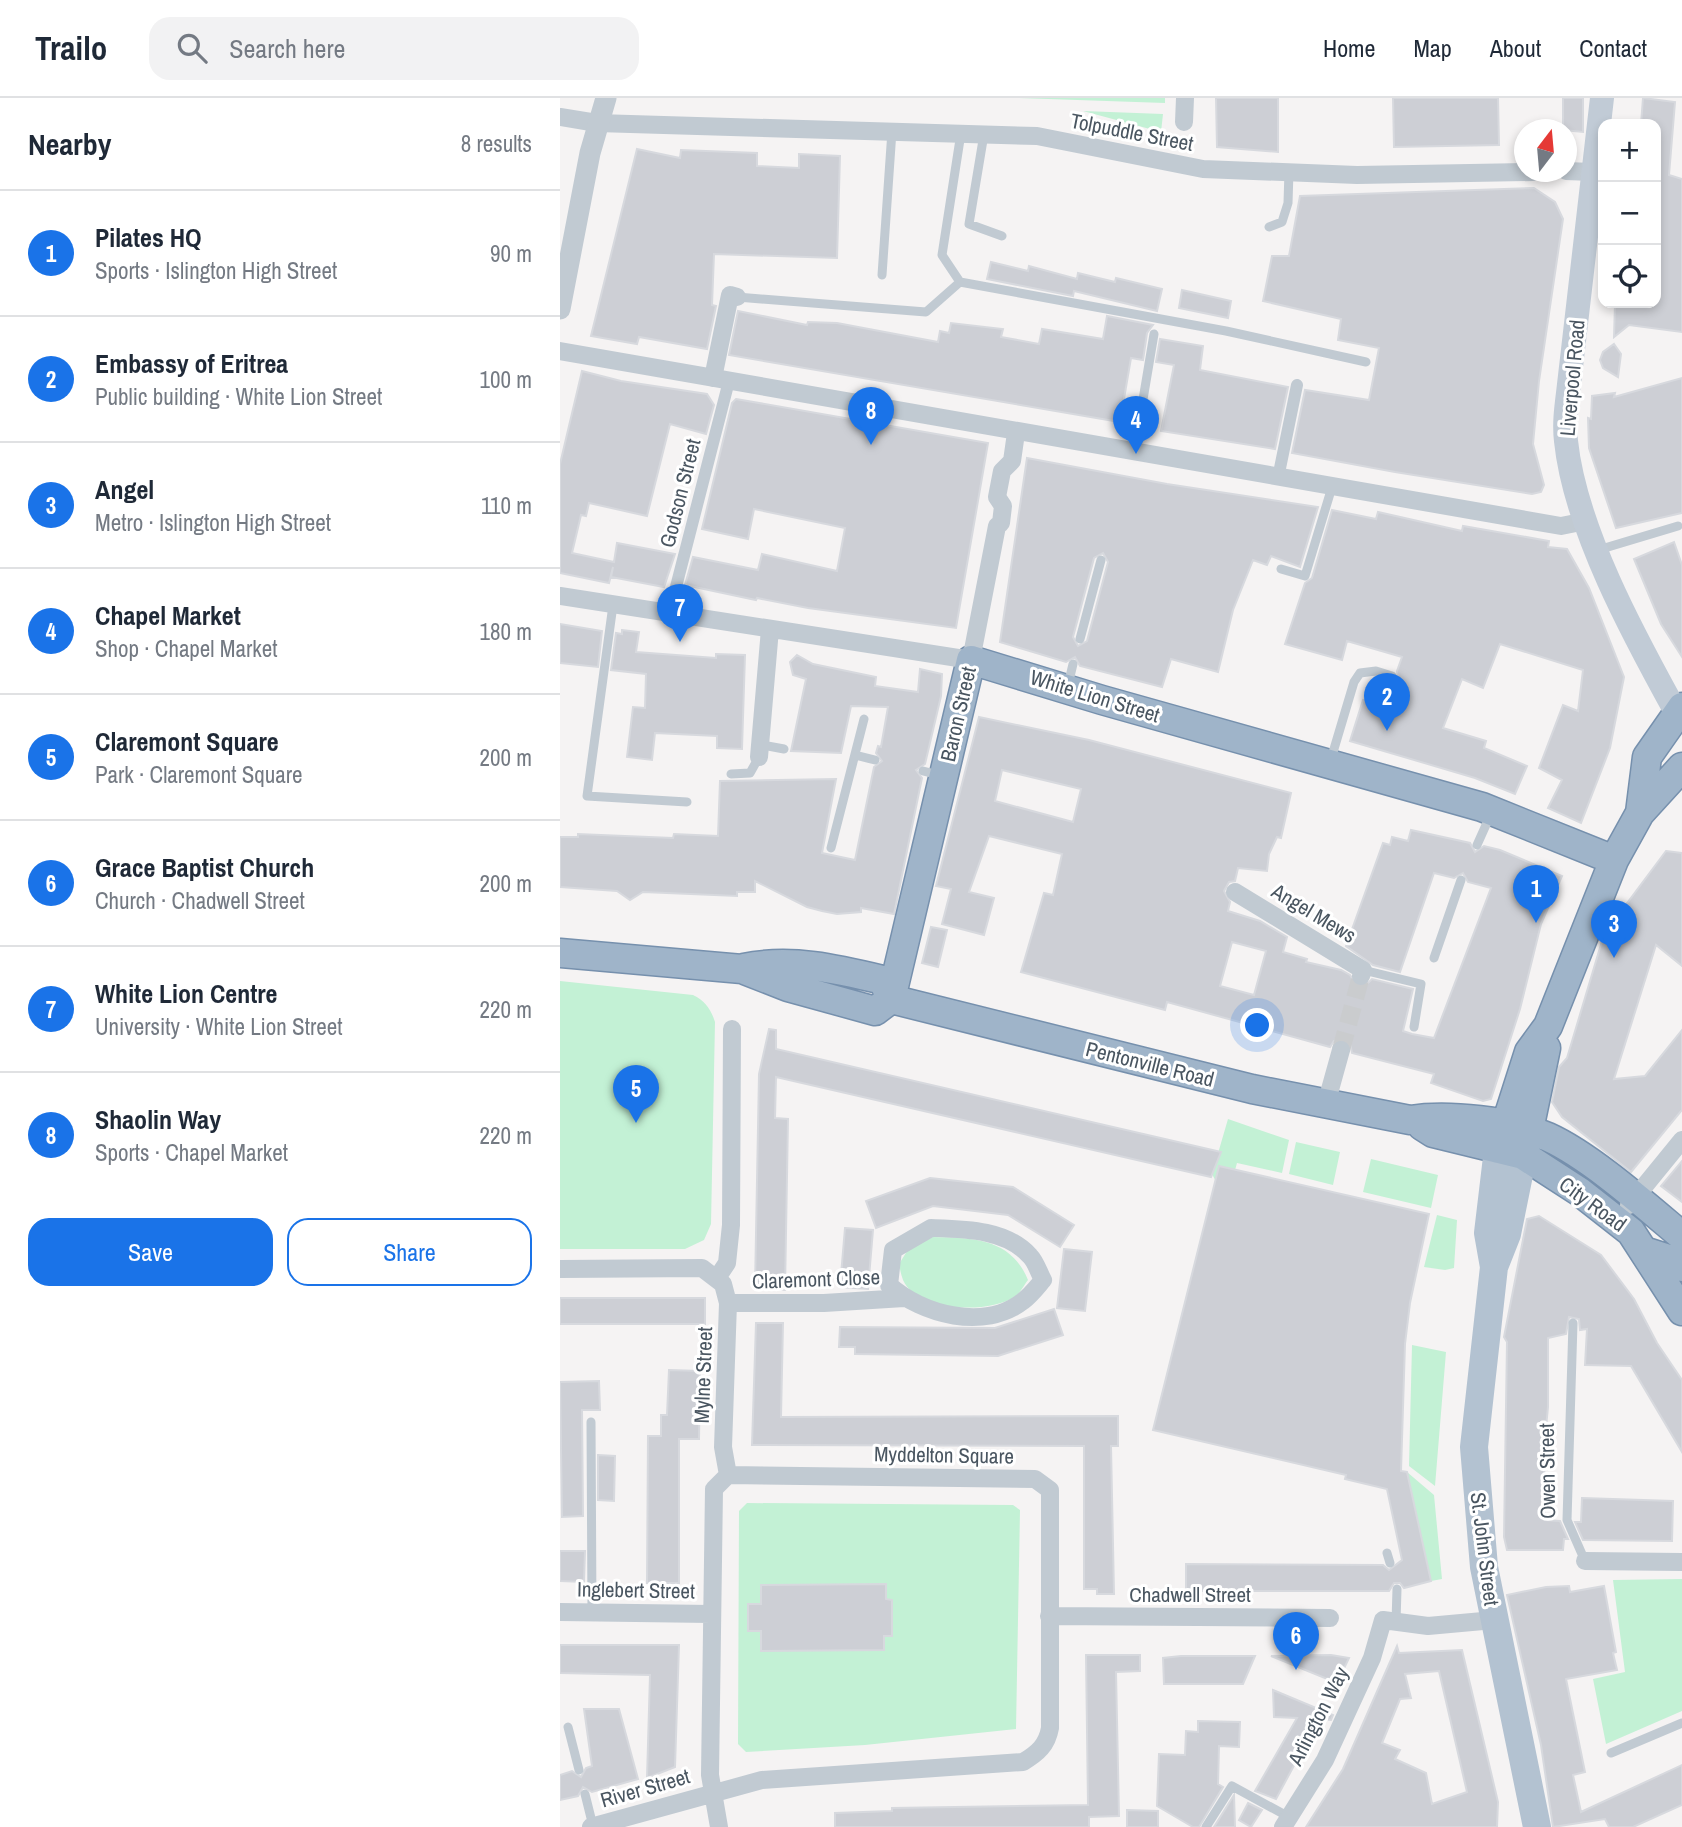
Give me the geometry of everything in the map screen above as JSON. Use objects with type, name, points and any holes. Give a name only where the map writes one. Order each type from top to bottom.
[{"type":"highway","name":"White Lion Street","points":[[971,660],[1070,676],[1102,700],[1493,811],[1614,860]]},
{"type":"highway","name":"Baron Street","points":[[891,999],[934,774],[971,660]]},
{"type":"highway","points":[[1640,813],[1647,758],[1680,712]]},
{"type":"highway","points":[[1514,1140],[1529,1052],[1548,1027],[1614,860],[1640,813],[1682,767]]},
{"type":"highway","points":[[560,953],[742,969],[775,962],[854,973],[883,980],[891,999]]},
{"type":"highway","name":"Pentonville Road","points":[[891,999],[1185,1073],[1410,1120],[1436,1116],[1514,1140]]},
{"type":"highway","name":"City Road","points":[[1514,1140],[1556,1141],[1626,1209],[1682,1236]]},
{"type":"highway","name":"City Road","points":[[1626,1209],[1647,1252],[1682,1266]]},
{"type":"highway","points":[[1647,1252],[1682,1311]]},
{"type":"main road","name":"Liverpool Road","points":[[1602,98],[1565,425],[1571,474],[1586,521],[1631,631],[1680,712]]},
{"type":"main road","name":"St. John Street","points":[[1514,1140],[1507,1234],[1494,1267],[1474,1447],[1481,1546],[1537,1827]]},
{"type":"street","points":[[560,309],[597,123],[606,98]]},
{"type":"street","points":[[1184,122],[1185,98]]},
{"type":"street","name":"Tolpuddle Street","points":[[560,117],[597,123],[961,131],[1037,136],[1203,169],[1357,175],[1514,172]]},
{"type":"street","points":[[1577,171],[1592,172]]},
{"type":"street","points":[[721,379],[730,295],[737,297]]},
{"type":"street","points":[[560,351],[1016,433],[1561,526],[1586,521]]},
{"type":"street","name":"Godson Street","points":[[670,614],[721,379]]},
{"type":"street","points":[[1278,478],[1297,385]]},
{"type":"street","name":"Baron Street","points":[[971,660],[997,526],[1001,523],[1003,506],[997,497],[1002,471],[1012,461],[1016,433]]},
{"type":"street","name":"White Lion Street","points":[[560,596],[971,660]]},
{"type":"street","points":[[761,751],[770,629]]},
{"type":"street","name":"Angel Mews","points":[[1236,892],[1362,973]]},
{"type":"street","points":[[560,1269],[702,1268],[717,1278],[727,1263],[731,1225],[739,1030]]},
{"type":"street","points":[[1326,1104],[1341,1050]]},
{"type":"street","points":[[1626,1209],[1682,1140]]},
{"type":"street","name":"Claremont Close","points":[[728,1303],[824,1303],[904,1298],[929,1310],[959,1316],[991,1314],[1022,1302],[1043,1280],[1031,1256],[1006,1239],[967,1229],[930,1228],[893,1250],[890,1286],[904,1298]]},
{"type":"street","name":"Mylne Street","points":[[717,1278],[723,1284],[728,1303],[723,1447],[727,1475]]},
{"type":"street","points":[[719,1827],[711,1793],[713,1489],[727,1475]]},
{"type":"street","name":"Myddelton Square","points":[[711,1793],[762,1780],[809,1775],[1023,1762],[1042,1748],[1050,1728],[1050,1490],[1035,1479],[727,1475]]},
{"type":"street","name":"Owen Street","points":[[1585,1561],[1682,1562]]},
{"type":"street","name":"Inglebert Street","points":[[560,1612],[711,1614]]},
{"type":"street","name":"Chadwell Street","points":[[1049,1616],[1330,1618]]},
{"type":"street","points":[[1390,1621],[1437,1625],[1494,1620]]},
{"type":"street","name":"Arlington Way","points":[[1286,1822],[1325,1760],[1390,1621]]},
{"type":"street","name":"River Street","points":[[592,1827],[711,1793]]},
{"type":"lane","points":[[882,275],[892,130]]},
{"type":"lane","points":[[961,131],[942,255],[960,282],[1226,331],[1366,362]]},
{"type":"lane","points":[[985,132],[969,224],[1002,236]]},
{"type":"lane","points":[[1269,227],[1282,222],[1288,203],[1289,172]]},
{"type":"lane","points":[[737,297],[926,312],[960,282]]},
{"type":"lane","points":[[1134,453],[1154,334]]},
{"type":"lane","points":[[1280,569],[1306,576],[1332,487]]},
{"type":"lane","points":[[1598,550],[1678,526]]},
{"type":"lane","points":[[1080,639],[1101,560]]},
{"type":"lane","points":[[613,605],[587,796],[687,802]]},
{"type":"lane","points":[[1329,764],[1354,682],[1367,670],[1392,676]]},
{"type":"lane","points":[[831,848],[864,719]]},
{"type":"lane","points":[[731,774],[750,773],[761,751],[784,750]]},
{"type":"lane","points":[[855,755],[875,760]]},
{"type":"lane","points":[[1477,845],[1493,811]]},
{"type":"lane","points":[[1434,958],[1461,880]]},
{"type":"lane","points":[[1362,973],[1421,984],[1414,1027]]},
{"type":"lane","name":"Owen Street","points":[[1573,1323],[1567,1520],[1585,1561]]},
{"type":"lane","points":[[591,1422],[593,1612]]},
{"type":"lane","points":[[1390,1621],[1397,1589]]},
{"type":"lane","points":[[1611,1753],[1682,1723]]},
{"type":"lane","points":[[568,1727],[579,1770]]},
{"type":"lane","points":[[1206,1827],[1231,1786],[1286,1822]]},
{"type":"lane","points":[[585,1794],[592,1827]]},
{"type":"green space","points":[[1019,98],[1165,98],[1165,103]]},
{"type":"green space","points":[[1083,111],[1163,114],[1161,132]]},
{"type":"green space","points":[[560,981],[693,995],[709,1009],[715,1022],[711,1224],[704,1240],[685,1249],[560,1249]]},
{"type":"green space","points":[[1228,1119],[1289,1140],[1282,1173],[1237,1163],[1232,1181],[1221,1191],[1212,1174]]},
{"type":"green space","points":[[1296,1142],[1340,1152],[1333,1185],[1289,1174]]},
{"type":"green space","points":[[1371,1159],[1438,1175],[1431,1208],[1363,1192]]},
{"type":"green space","points":[[1437,1215],[1457,1220],[1454,1268],[1445,1270],[1424,1267]]},
{"type":"green space","points":[[933,1237],[976,1240],[1001,1248],[1021,1266],[1028,1280],[1016,1296],[988,1306],[954,1307],[923,1299],[911,1291],[903,1280],[899,1264],[909,1248]]},
{"type":"green space","points":[[1412,1345],[1446,1352],[1435,1486],[1409,1466]]},
{"type":"green space","points":[[1407,1472],[1434,1495],[1442,1579],[1431,1581]]},
{"type":"green space","points":[[747,1503],[1013,1505],[1020,1510],[1016,1729],[865,1745],[746,1752],[738,1744],[739,1511]]},
{"type":"green space","points":[[1682,1579],[1682,1711],[1606,1744],[1593,1679],[1625,1672],[1613,1580]]},
{"type":"building","points":[[1216,98],[1278,98],[1278,152],[1217,147]]},
{"type":"building","points":[[1393,98],[1498,98],[1499,145],[1394,147]]},
{"type":"building","points":[[1563,98],[1583,98],[1583,132],[1577,131],[1577,119],[1563,119]]},
{"type":"building","points":[[1643,98],[1675,102],[1669,175],[1682,179],[1682,332],[1629,325],[1614,337],[1615,308],[1661,308],[1661,119],[1641,119]]},
{"type":"building","points":[[637,149],[680,158],[681,150],[757,153],[757,166],[799,168],[799,154],[840,156],[837,258],[714,254],[712,305],[716,306],[707,349],[639,337],[637,344],[591,336]]},
{"type":"building","points":[[1534,188],[1555,202],[1563,219],[1539,381],[1533,444],[1544,485],[1541,492],[1532,494],[1292,453],[1305,390],[1369,400],[1379,348],[1338,340],[1341,319],[1263,301],[1272,256],[1289,256],[1300,196]]},
{"type":"building","points":[[991,262],[1028,271],[1029,266],[1077,279],[1078,273],[1115,282],[1116,278],[1162,289],[1157,311],[1074,291],[1073,296],[987,279]]},
{"type":"building","points":[[1182,290],[1231,301],[1228,318],[1179,308]]},
{"type":"building","points":[[738,311],[807,325],[808,322],[837,323],[938,342],[940,331],[949,333],[951,323],[1003,329],[1001,337],[1039,344],[1042,329],[1103,339],[1107,316],[1153,325],[1147,333],[1143,360],[1131,358],[1120,422],[729,355]]},
{"type":"building","points":[[1160,339],[1203,346],[1200,370],[1288,387],[1275,449],[1161,431],[1174,365],[1156,362]]},
{"type":"building","points":[[1614,344],[1621,354],[1618,377],[1603,368],[1600,360],[1603,352]]},
{"type":"building","points":[[582,371],[621,381],[707,394],[714,405],[706,434],[670,424],[647,516],[589,503],[586,516],[581,515],[572,553],[614,562],[617,543],[675,554],[664,587],[611,577],[613,567],[609,583],[560,573],[560,464]]},
{"type":"building","points":[[1682,378],[1682,513],[1616,528],[1589,448],[1588,418],[1591,419],[1592,396],[1615,393],[1614,397]]},
{"type":"building","points":[[736,399],[988,443],[956,628],[808,608],[757,598],[756,600],[685,585],[693,557],[758,570],[762,554],[837,571],[845,528],[754,509],[748,539],[702,529],[732,403]]},
{"type":"building","points":[[1027,458],[1167,484],[1318,507],[1300,567],[1271,556],[1267,565],[1253,560],[1233,610],[1218,672],[1171,659],[1162,687],[1080,666],[1075,657],[1066,662],[1000,642]],"holes":[[[1103,553],[1108,562],[1087,641],[1078,646],[1073,637],[1094,558]]]},
{"type":"building","points":[[1332,510],[1376,519],[1378,512],[1462,531],[1463,526],[1549,541],[1548,547],[1567,549],[1589,588],[1624,677],[1610,748],[1581,823],[1548,808],[1562,780],[1539,768],[1563,705],[1578,711],[1583,670],[1500,644],[1483,688],[1462,679],[1443,728],[1486,741],[1484,748],[1527,766],[1515,794],[1475,778],[1350,741],[1363,700],[1384,706],[1392,683],[1398,679],[1397,671],[1402,657],[1347,641],[1342,660],[1285,644],[1305,583],[1312,578]]},
{"type":"building","points":[[1674,542],[1682,565],[1682,657],[1661,624],[1634,559]]},
{"type":"building","points":[[560,624],[602,631],[598,667],[560,663]]},
{"type":"building","points":[[622,630],[639,632],[636,652],[716,658],[716,654],[745,655],[742,749],[717,748],[717,736],[655,733],[652,760],[627,757],[633,707],[645,708],[646,674],[611,670],[616,633],[622,634]]},
{"type":"building","points":[[797,655],[813,664],[876,677],[875,686],[918,692],[920,669],[942,674],[941,696],[925,764],[916,770],[922,778],[894,914],[861,908],[861,912],[837,914],[822,911],[807,907],[755,881],[755,892],[737,892],[737,896],[643,892],[630,900],[617,891],[560,887],[560,837],[578,837],[578,834],[673,838],[674,834],[718,836],[720,781],[836,779],[822,853],[855,860],[874,767],[882,761],[876,753],[878,746],[881,747],[888,707],[851,706],[841,753],[791,751],[806,679],[793,675],[790,662]]},
{"type":"building","points":[[979,717],[1089,740],[1291,793],[1281,838],[1277,837],[1269,854],[1267,871],[1238,868],[1235,881],[1229,882],[1224,891],[1230,902],[1228,911],[1260,921],[1287,937],[1283,952],[1307,959],[1306,962],[1341,970],[1350,975],[1357,986],[1364,987],[1372,979],[1413,989],[1403,1031],[1412,1034],[1434,1038],[1491,888],[1468,882],[1463,873],[1454,878],[1434,873],[1400,972],[1373,965],[1346,946],[1383,843],[1390,845],[1392,837],[1408,841],[1411,830],[1470,843],[1475,852],[1484,846],[1500,850],[1562,876],[1541,924],[1520,1009],[1491,1099],[1483,1101],[1431,1083],[1434,1074],[1352,1053],[1350,1043],[1343,1039],[1334,1041],[1330,1047],[1167,1002],[1165,1010],[1021,972],[1044,893],[1053,895],[1062,854],[989,836],[969,892],[994,898],[984,935],[942,924],[951,889],[936,886]],"holes":[[[1002,770],[1081,789],[1073,822],[995,801]],[[1232,942],[1266,951],[1254,995],[1220,986]]]},
{"type":"building","points":[[1666,851],[1682,853],[1682,966],[1656,945],[1614,1079],[1645,1076],[1682,1030],[1682,1110],[1631,1172],[1562,1117],[1552,1102],[1559,1067],[1567,1058],[1602,941],[1610,943],[1619,914]]},
{"type":"building","points":[[931,927],[947,930],[938,967],[922,963]]},
{"type":"building","points":[[769,1029],[776,1030],[776,1049],[1221,1152],[1211,1177],[776,1077],[775,1118],[788,1119],[785,1290],[755,1287],[759,1074]]},
{"type":"building","points":[[1682,1161],[1682,1202],[1661,1186]]},
{"type":"building","points":[[1219,1166],[1429,1214],[1410,1303],[1405,1344],[1401,1471],[1407,1472],[1431,1581],[1404,1588],[1400,1583],[1394,1583],[1389,1591],[1186,1591],[1186,1564],[1383,1565],[1389,1570],[1402,1560],[1387,1489],[1345,1479],[1346,1475],[1153,1430]]},
{"type":"building","points":[[930,1178],[1013,1187],[1074,1225],[1060,1247],[1008,1215],[933,1206],[876,1228],[866,1201]]},
{"type":"building","points":[[1539,1216],[1601,1255],[1634,1299],[1657,1343],[1682,1380],[1682,1452],[1631,1366],[1585,1365],[1587,1329],[1580,1330],[1579,1319],[1569,1317],[1566,1334],[1548,1338],[1548,1407],[1544,1448],[1545,1520],[1560,1521],[1568,1539],[1564,1539],[1563,1550],[1507,1550],[1504,1537],[1507,1342],[1504,1337],[1527,1219]]},
{"type":"building","points":[[845,1228],[873,1230],[868,1289],[840,1287]]},
{"type":"building","points":[[1064,1249],[1092,1252],[1085,1311],[1057,1308]]},
{"type":"building","points":[[560,1298],[705,1298],[705,1324],[560,1324]]},
{"type":"building","points":[[1054,1309],[1063,1335],[998,1356],[855,1354],[855,1347],[839,1347],[840,1327],[995,1328]]},
{"type":"building","points":[[756,1323],[783,1323],[781,1417],[1118,1416],[1118,1446],[1111,1446],[1114,1594],[1097,1594],[1097,1589],[1084,1589],[1084,1446],[752,1445]]},
{"type":"building","points":[[669,1370],[700,1371],[699,1439],[679,1439],[679,1583],[647,1583],[648,1436],[661,1436],[661,1415],[667,1415]]},
{"type":"building","points":[[599,1381],[600,1410],[582,1410],[583,1516],[562,1517],[560,1382]]},
{"type":"building","points":[[598,1455],[615,1456],[614,1501],[598,1500]]},
{"type":"building","points":[[1582,1498],[1673,1501],[1672,1541],[1583,1540],[1575,1522],[1581,1522]]},
{"type":"building","points":[[560,1551],[585,1551],[584,1582],[560,1581]]},
{"type":"building","points":[[886,1584],[886,1599],[892,1600],[892,1636],[884,1636],[884,1650],[761,1651],[761,1631],[748,1631],[748,1604],[761,1604],[761,1585]]},
{"type":"building","points":[[1569,1586],[1570,1592],[1604,1586],[1617,1670],[1566,1679],[1585,1772],[1573,1775],[1581,1812],[1682,1765],[1682,1805],[1633,1827],[1609,1827],[1605,1819],[1553,1827],[1541,1745],[1507,1595],[1546,1587]]},
{"type":"building","points":[[560,1645],[679,1645],[675,1767],[647,1778],[650,1675],[560,1673]]},
{"type":"building","points":[[1397,1646],[1399,1653],[1462,1650],[1498,1802],[1497,1827],[1306,1827],[1343,1769]],"holes":[[[1439,1671],[1467,1792],[1432,1804],[1426,1773],[1395,1759],[1400,1750],[1382,1743],[1400,1699],[1411,1698],[1405,1674]]]},
{"type":"building","points":[[1086,1655],[1140,1655],[1140,1671],[1116,1672],[1119,1816],[1089,1817],[1089,1827],[835,1827],[835,1813],[892,1811],[892,1808],[1088,1805]]},
{"type":"building","points":[[1331,1655],[1349,1658],[1337,1683],[1271,1656]]},
{"type":"building","points":[[1255,1656],[1243,1684],[1164,1684],[1163,1658]]},
{"type":"building","points":[[1273,1690],[1333,1715],[1331,1720],[1319,1719],[1276,1799],[1255,1791],[1297,1718],[1274,1717]]},
{"type":"building","points":[[584,1709],[619,1709],[638,1779],[592,1792],[583,1787],[578,1796],[560,1800],[560,1775],[572,1771],[581,1777],[586,1768],[592,1766]]},
{"type":"building","points":[[1198,1721],[1240,1722],[1239,1747],[1219,1746],[1218,1784],[1223,1787],[1199,1827],[1193,1827],[1157,1806],[1159,1754],[1185,1755],[1186,1731],[1198,1732]]},
{"type":"building","points":[[1234,1795],[1235,1827],[1214,1827]]},
{"type":"building","points":[[1248,1803],[1262,1810],[1251,1827],[1239,1820]]},
{"type":"building","points":[[1127,1810],[1158,1811],[1158,1827],[1127,1827]]},
{"type":"tunnel","points":[[1341,1050],[1361,976]]},
{"type":"place","name":"Shaolin Way","points":[[871,445]]},
{"type":"place","name":"Chapel Market","points":[[1136,454]]},
{"type":"place","name":"White Lion Centre","points":[[680,642]]},
{"type":"place","name":"Embassy of Eritrea","points":[[1387,731]]},
{"type":"place","name":"Pilates HQ","points":[[1536,923]]},
{"type":"place","name":"Angel","points":[[1614,958]]},
{"type":"place","name":"Claremont Square","points":[[636,1123]]},
{"type":"place","name":"Grace Baptist Church","points":[[1296,1670]]}]
